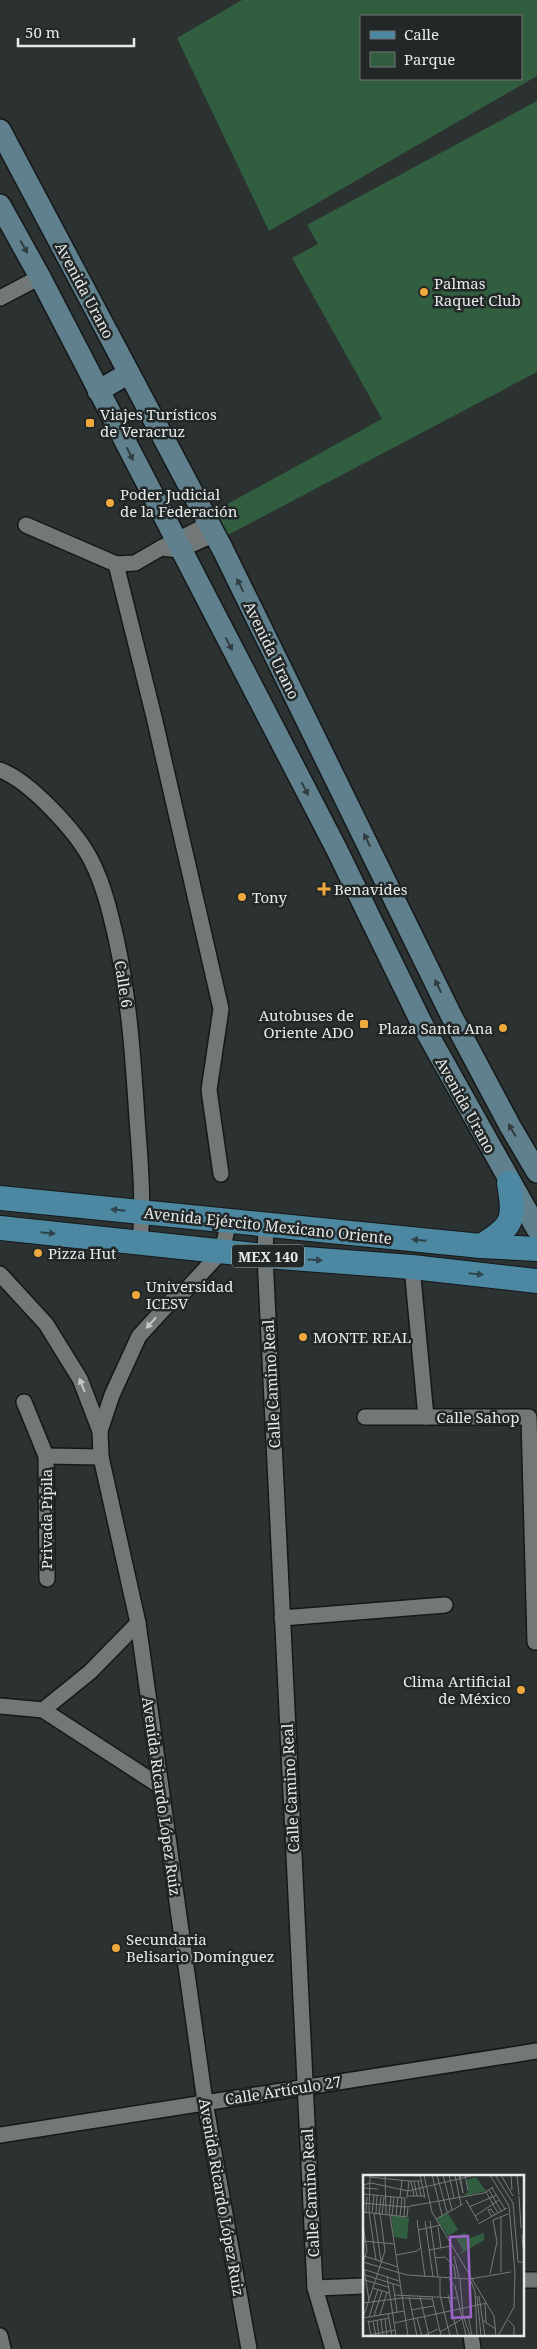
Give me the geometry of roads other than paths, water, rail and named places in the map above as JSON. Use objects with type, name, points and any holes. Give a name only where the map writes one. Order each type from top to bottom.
[{"type":"main road","name":"Avenida Urano","points":[[0,130],[212,529],[359,823],[452,1017],[510,1126],[537,1172]]},
{"type":"main road","name":"Avenida Urano","points":[[0,204],[40,277],[98,391],[172,546],[336,848],[422,1024],[509,1183],[537,1230]]},
{"type":"main road","points":[[98,391],[129,373]]},
{"type":"main road","points":[[481,1246],[510,1225],[513,1207],[509,1183]]},
{"type":"main road","name":"Avenida Ejército Mexicano Oriente","points":[[0,1198],[481,1246],[537,1249]]},
{"type":"main road","name":"Avenida Ejército Mexicano Oriente","points":[[0,1228],[265,1256],[412,1267],[537,1281]]},
{"type":"street","points":[[0,298],[40,277]]},
{"type":"street","points":[[26,525],[116,564],[136,563],[212,529]]},
{"type":"street","points":[[116,564],[157,726],[221,1009],[209,1090],[221,1174]]},
{"type":"street","name":"Calle 6","points":[[0,770],[42,798],[79,842],[92,861],[109,903],[124,975],[133,1055],[143,1213],[140,1243]]},
{"type":"street","points":[[100,1431],[112,1395],[139,1336],[173,1299],[186,1291],[222,1251],[230,1221]]},
{"type":"street","name":"Calle Camino Real","points":[[266,1225],[265,1256],[315,2288],[333,2349]]},
{"type":"street","points":[[412,1267],[426,1417]]},
{"type":"street","name":"Avenida Ricardo López Ruiz","points":[[0,1274],[46,1324],[80,1379],[100,1431],[102,1457],[138,1623],[205,2102],[250,2349]]},
{"type":"street","name":"Privada Pípila","points":[[24,1402],[46,1456],[47,1579]]},
{"type":"street","name":"Calle Sahop","points":[[365,1417],[529,1417],[535,1642]]},
{"type":"street","points":[[46,1456],[102,1457]]},
{"type":"street","points":[[282,1618],[445,1605]]},
{"type":"street","points":[[43,1710],[90,1672],[138,1623]]},
{"type":"street","points":[[0,1706],[43,1710],[160,1786]]},
{"type":"street","name":"Calle Artículo 27","points":[[0,2135],[537,2051]]},
{"type":"street","points":[[524,2280],[537,2280]]},
{"type":"street","points":[[315,2288],[363,2286]]},
{"type":"street","points":[[0,2336],[3,2349]]},
{"type":"street","points":[[471,2336],[473,2349]]},
{"type":"place","name":"Palmas Raquet Club","points":[[424,292]]},
{"type":"place","name":"Viajes Turísticos de Veracruz","points":[[90,423]]},
{"type":"place","name":"Poder Judicial de la Federación","points":[[110,503]]},
{"type":"place","name":"Benavides","points":[[324,889]]},
{"type":"place","name":"Tony","points":[[242,897]]},
{"type":"place","name":"Autobuses de Oriente ADO","points":[[364,1024]]},
{"type":"place","name":"Plaza Santa Ana","points":[[503,1028]]},
{"type":"place","name":"Pizza Hut","points":[[38,1253]]},
{"type":"place","name":"Universidad ICESV","points":[[136,1295]]},
{"type":"place","name":"MONTE REAL","points":[[303,1337]]},
{"type":"place","name":"Clima Artificial de México","points":[[521,1690]]},
{"type":"place","name":"Secundaria Belisario Domínguez","points":[[116,1948]]}]
